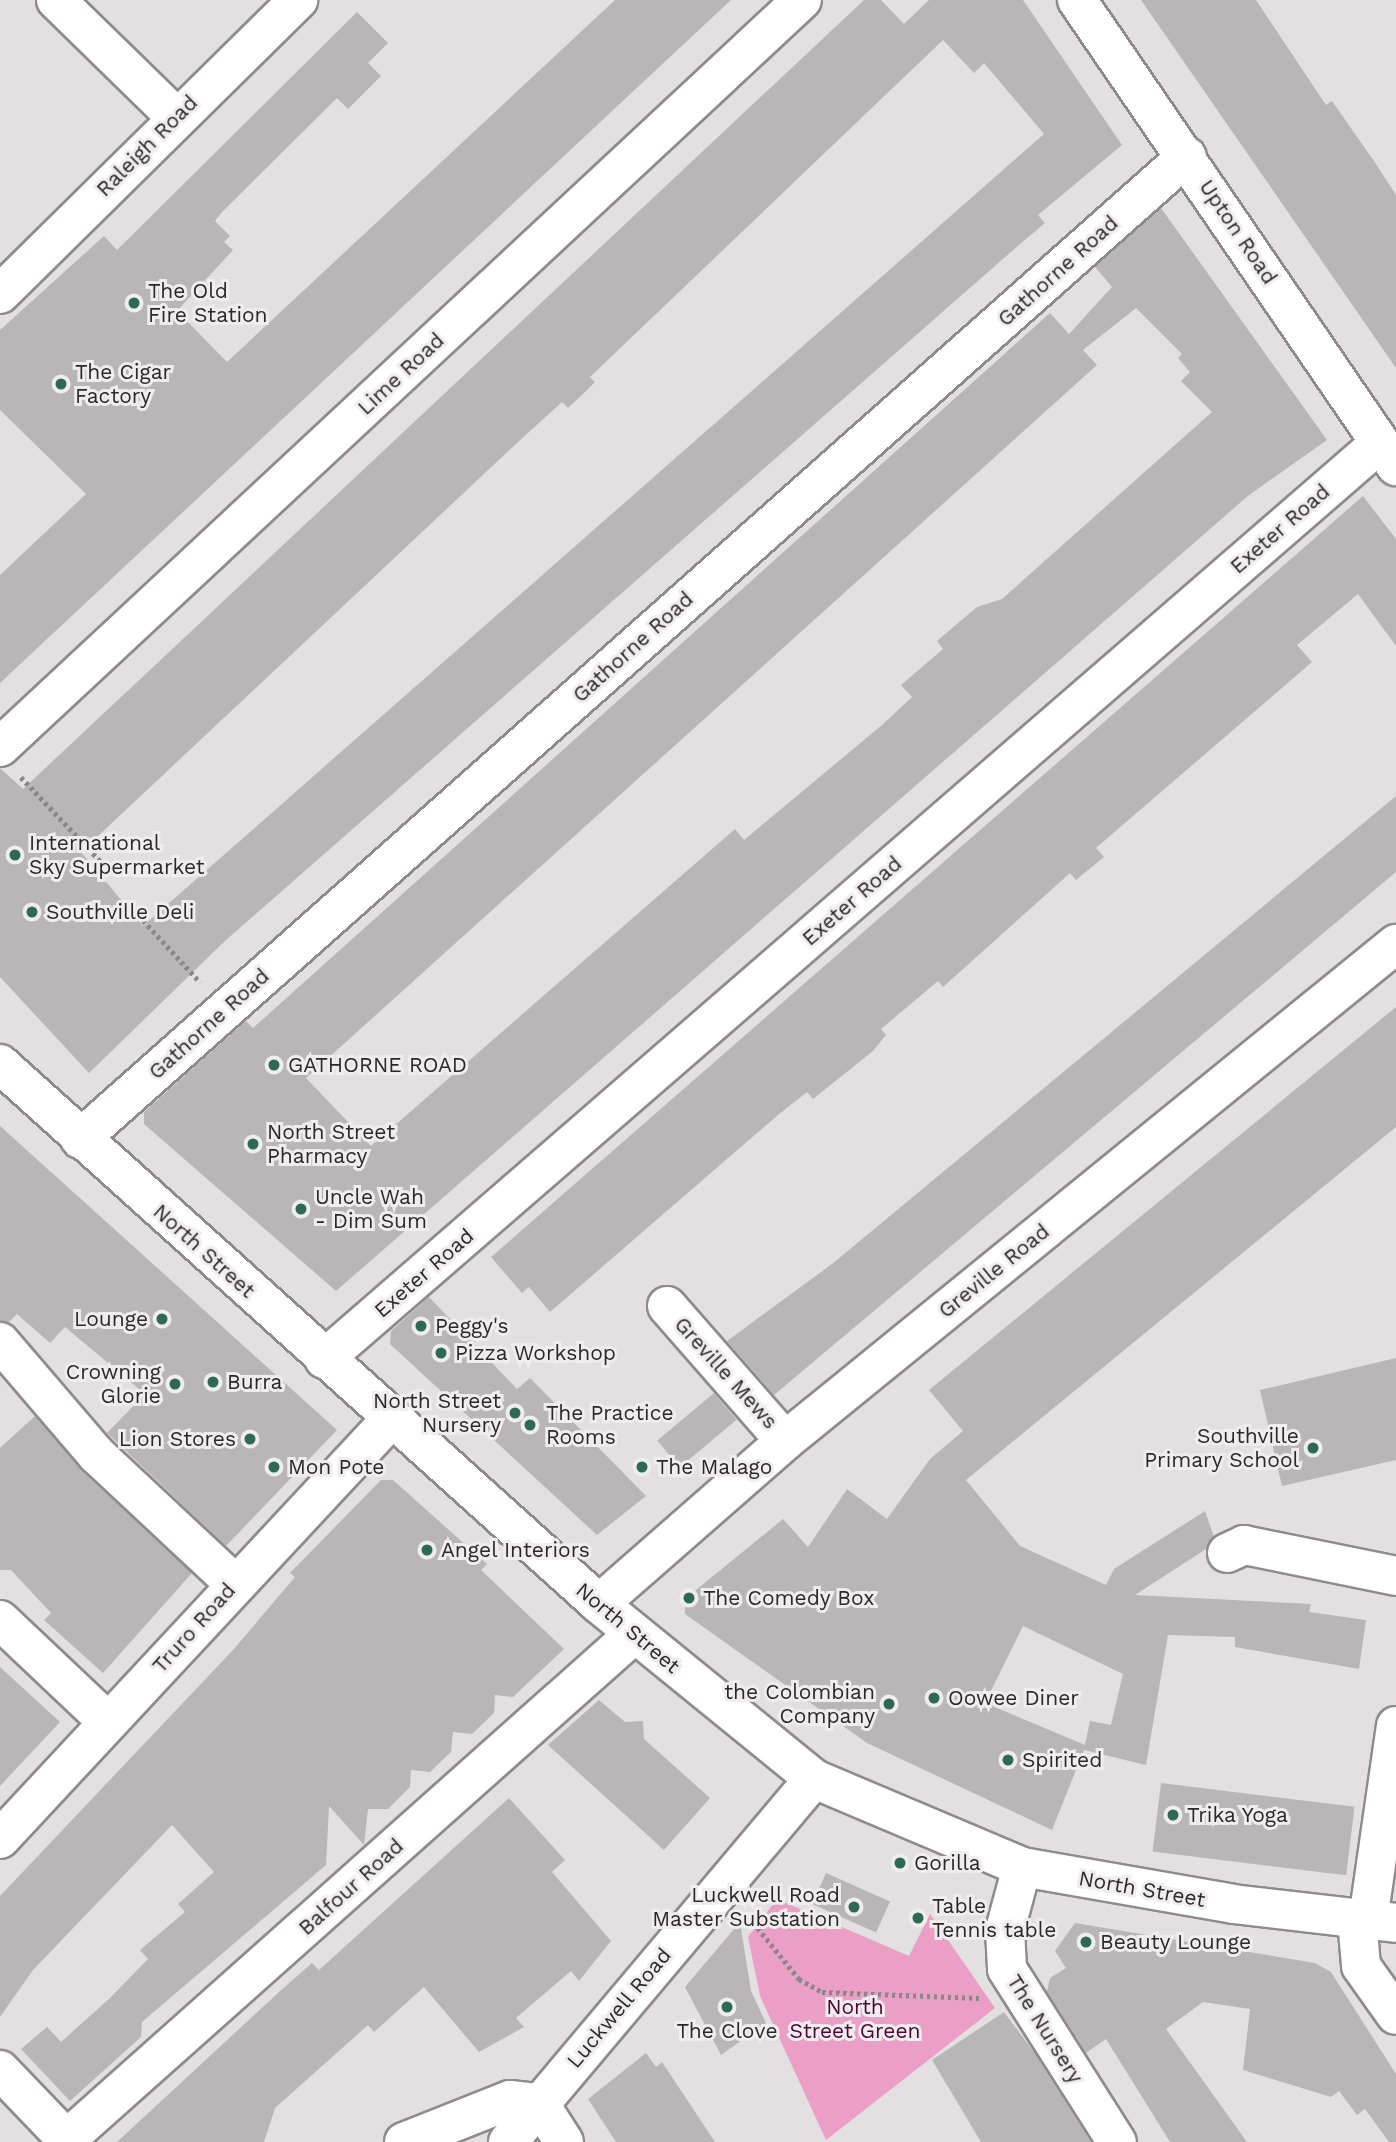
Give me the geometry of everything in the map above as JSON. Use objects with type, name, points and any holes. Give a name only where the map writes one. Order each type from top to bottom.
[{"type":"street","points":[[56,0],[176,117]]},
{"type":"street","name":"Raleigh Road","points":[[0,294],[176,117],[298,0]]},
{"type":"street","name":"Lime Road","points":[[9,761],[802,0]]},
{"type":"street","name":"Upton Road","points":[[1077,0],[1187,156],[1388,454]]},
{"type":"street","name":"Gathorne Road","points":[[80,1139],[1187,156]]},
{"type":"street","name":"Exeter Road","points":[[324,1359],[1388,454]]},
{"type":"street","name":"Greville Road","points":[[599,1604],[785,1441],[1396,944]]},
{"type":"street","name":"North Street","points":[[0,1064],[324,1359],[599,1604],[814,1779],[1022,1867],[1374,1921]]},
{"type":"street","name":"Greville Mews","points":[[667,1306],[785,1441]]},
{"type":"street","points":[[0,1342],[97,1455],[235,1584]]},
{"type":"street","name":"Truro Road","points":[[0,1839],[391,1419]]},
{"type":"street","points":[[1227,1553],[1244,1545],[1355,1564],[1396,1576]]},
{"type":"street","points":[[0,1620],[108,1723]]},
{"type":"street","name":"Balfour Road","points":[[68,2141],[634,1634]]},
{"type":"street","points":[[1396,1726],[1374,1921],[1361,1966],[1396,2015]]},
{"type":"street","name":"Luckwell Road","points":[[508,2142],[814,1779]]},
{"type":"street","name":"The Nursery","points":[[1022,1867],[1002,1949],[1022,1998],[1117,2142]]},
{"type":"street","points":[[0,2070],[68,2141]]},
{"type":"street","points":[[404,2142],[510,2100],[539,2103],[564,2142]]},
{"type":"path","points":[[9,761],[102,863]]},
{"type":"path","points":[[129,905],[225,1010]]},
{"type":"path","points":[[762,1932],[799,1979],[822,1992],[1022,1998]]},
{"type":"green space","name":"North Street Green","points":[[777,1899],[909,1956],[930,1914],[995,2008],[826,2140],[760,1996],[748,1937]]},
{"type":"building","points":[[615,0],[731,0],[0,683],[0,575],[86,494],[0,410],[0,330],[104,236],[117,250],[357,12],[388,43],[368,63],[381,76],[348,109],[337,98],[222,212],[215,221],[230,236],[224,242],[233,250],[177,311],[227,362]]},
{"type":"building","points":[[864,0],[881,0],[904,24],[929,0],[1023,0],[1122,145],[1038,215],[1045,223],[226,940],[89,1073],[0,977],[0,768],[23,789]],"holes":[[[943,40],[974,73],[984,63],[1044,134],[143,926],[81,852],[518,442],[562,402],[568,408],[581,396],[595,382],[590,377]]]},
{"type":"building","points":[[1141,0],[1256,0],[1326,105],[1332,101],[1376,164],[1396,195],[1396,368]]},
{"type":"building","points":[[1161,208],[1327,440],[1249,495],[336,1291],[144,1124],[144,1112],[246,1021],[253,1028],[1050,313],[1069,334],[1112,287],[1095,267]],"holes":[[[1136,308],[1182,354],[1178,358],[1190,372],[1181,381],[1212,412],[1002,599],[977,607],[937,641],[943,649],[901,685],[912,697],[744,840],[735,829],[371,1146],[306,1078],[1097,365],[1083,350]]]},
{"type":"building","points":[[1363,496],[1396,539],[1396,646],[1358,594],[1297,645],[1312,662],[1096,848],[1104,857],[1076,880],[1070,873],[943,987],[938,981],[881,1029],[886,1035],[873,1051],[813,1099],[807,1092],[778,1115],[550,1312],[529,1287],[522,1293],[491,1257]]},
{"type":"building","points":[[1396,796],[1396,872],[774,1395],[727,1341],[832,1264]]},
{"type":"building","points":[[1396,1007],[1396,1127],[966,1480],[1020,1546],[1106,1585],[1114,1569],[1205,1511],[1214,1537],[1206,1549],[1135,1595],[1311,1604],[1309,1612],[1366,1620],[1359,1669],[1235,1647],[1235,1637],[1168,1635],[1146,1765],[1084,1750],[1052,1830],[867,1743],[685,1614],[685,1599],[783,1519],[808,1547],[847,1489],[887,1519],[930,1459],[963,1431],[929,1390]],"holes":[[[1023,1626],[1123,1674],[1111,1725],[1090,1721],[1085,1745],[985,1703]]]},
{"type":"building","points":[[0,1126],[337,1430],[226,1546],[107,1433],[145,1394],[65,1327],[50,1343],[17,1314],[9,1322],[0,1321]]},
{"type":"building","points":[[429,1297],[517,1389],[530,1378],[646,1496],[597,1535],[390,1344],[391,1331]]},
{"type":"building","points":[[1396,1358],[1396,1460],[1282,1486],[1260,1390]]},
{"type":"building","points":[[714,1393],[736,1420],[680,1467],[657,1441]]},
{"type":"building","points":[[35,1416],[82,1471],[192,1573],[103,1673],[44,1620],[51,1613],[11,1570],[0,1570],[0,1448]]},
{"type":"building","points":[[381,1480],[393,1480],[487,1564],[481,1570],[564,1649],[513,1697],[495,1695],[494,1713],[472,1734],[453,1732],[451,1752],[430,1772],[411,1770],[410,1787],[388,1809],[368,1809],[364,1845],[329,1806],[326,1865],[142,2022],[141,2037],[70,2101],[21,2049],[47,2027],[61,2042],[110,1998],[148,1959],[140,1950],[185,1912],[178,1904],[214,1872],[172,1825],[33,1970],[0,2017],[0,1896],[233,1650],[295,1577],[290,1573]]},
{"type":"building","points":[[0,1667],[60,1722],[0,1786]]},
{"type":"building","points":[[599,1700],[625,1722],[643,1721],[644,1739],[710,1798],[664,1850],[548,1745]]},
{"type":"building","points":[[1161,1783],[1355,1807],[1346,1875],[1153,1851]]},
{"type":"building","points":[[509,1798],[565,1860],[552,1872],[611,1941],[579,1981],[571,1971],[516,2018],[524,2027],[479,2052],[424,1987],[374,2032],[368,2025],[275,2108],[264,2142],[117,2142],[312,1963],[319,1970]]},
{"type":"building","name":"Luckwell Road Master Substation","points":[[826,1873],[890,1901],[876,1933],[812,1904]]},
{"type":"building","name":"The Clove","points":[[740,1922],[751,1991],[766,2023],[721,2055],[685,1987]]},
{"type":"building","points":[[1075,1923],[1315,1963],[1331,1972],[1396,2074],[1396,2142],[1389,2142],[1365,2109],[1357,2115],[1339,2091],[1331,2097],[1243,2070],[1250,2009],[1203,2002],[1166,2029],[1247,2142],[1170,2142],[1106,2039],[1086,2053],[1047,1992],[1050,1978],[1066,1968],[1055,1951]]},
{"type":"building","points":[[1004,2012],[1034,2052],[1091,2142],[981,2142],[932,2060]]},
{"type":"building","points":[[646,2053],[656,2067],[662,2062],[715,2142],[616,2142],[588,2099]]},
{"type":"place","name":"The Old Fire Station","points":[[134,303]]},
{"type":"place","name":"The Cigar Factory","points":[[61,384]]},
{"type":"place","name":"International Sky Supermarket","points":[[15,855]]},
{"type":"place","name":"Southville Deli","points":[[32,912]]},
{"type":"place","name":"GATHORNE ROAD","points":[[274,1065]]},
{"type":"place","name":"North Street Pharmacy","points":[[253,1144]]},
{"type":"place","name":"Uncle Wah - Dim Sum","points":[[301,1209]]},
{"type":"place","name":"Lounge","points":[[162,1319]]},
{"type":"place","name":"Peggy's","points":[[421,1326]]},
{"type":"place","name":"Pizza Workshop","points":[[441,1353]]},
{"type":"place","name":"Burra","points":[[213,1382]]},
{"type":"place","name":"Crowning Glorie","points":[[175,1384]]},
{"type":"place","name":"North Street Nursery","points":[[515,1413]]},
{"type":"place","name":"The Practice Rooms","points":[[530,1425]]},
{"type":"place","name":"Lion Stores","points":[[250,1439]]},
{"type":"place","name":"Southville Primary School","points":[[1313,1448]]},
{"type":"place","name":"Mon Pote","points":[[274,1467]]},
{"type":"place","name":"The Malago","points":[[642,1467]]},
{"type":"place","name":"Angel Interiors","points":[[427,1550]]},
{"type":"place","name":"The Comedy Box","points":[[689,1598]]},
{"type":"place","name":"Oowee Diner","points":[[934,1698]]},
{"type":"place","name":"the Colombian Company","points":[[889,1704]]},
{"type":"place","name":"Spirited","points":[[1008,1760]]},
{"type":"place","name":"Trika Yoga","points":[[1173,1815]]},
{"type":"place","name":"Gorilla","points":[[900,1863]]},
{"type":"place","name":"Luckwell Road Master Substation","points":[[854,1907]]},
{"type":"place","name":"Table Tennis table","points":[[918,1918]]},
{"type":"place","name":"Beauty Lounge","points":[[1086,1942]]},
{"type":"place","name":"The Clove","points":[[727,2007]]}]
